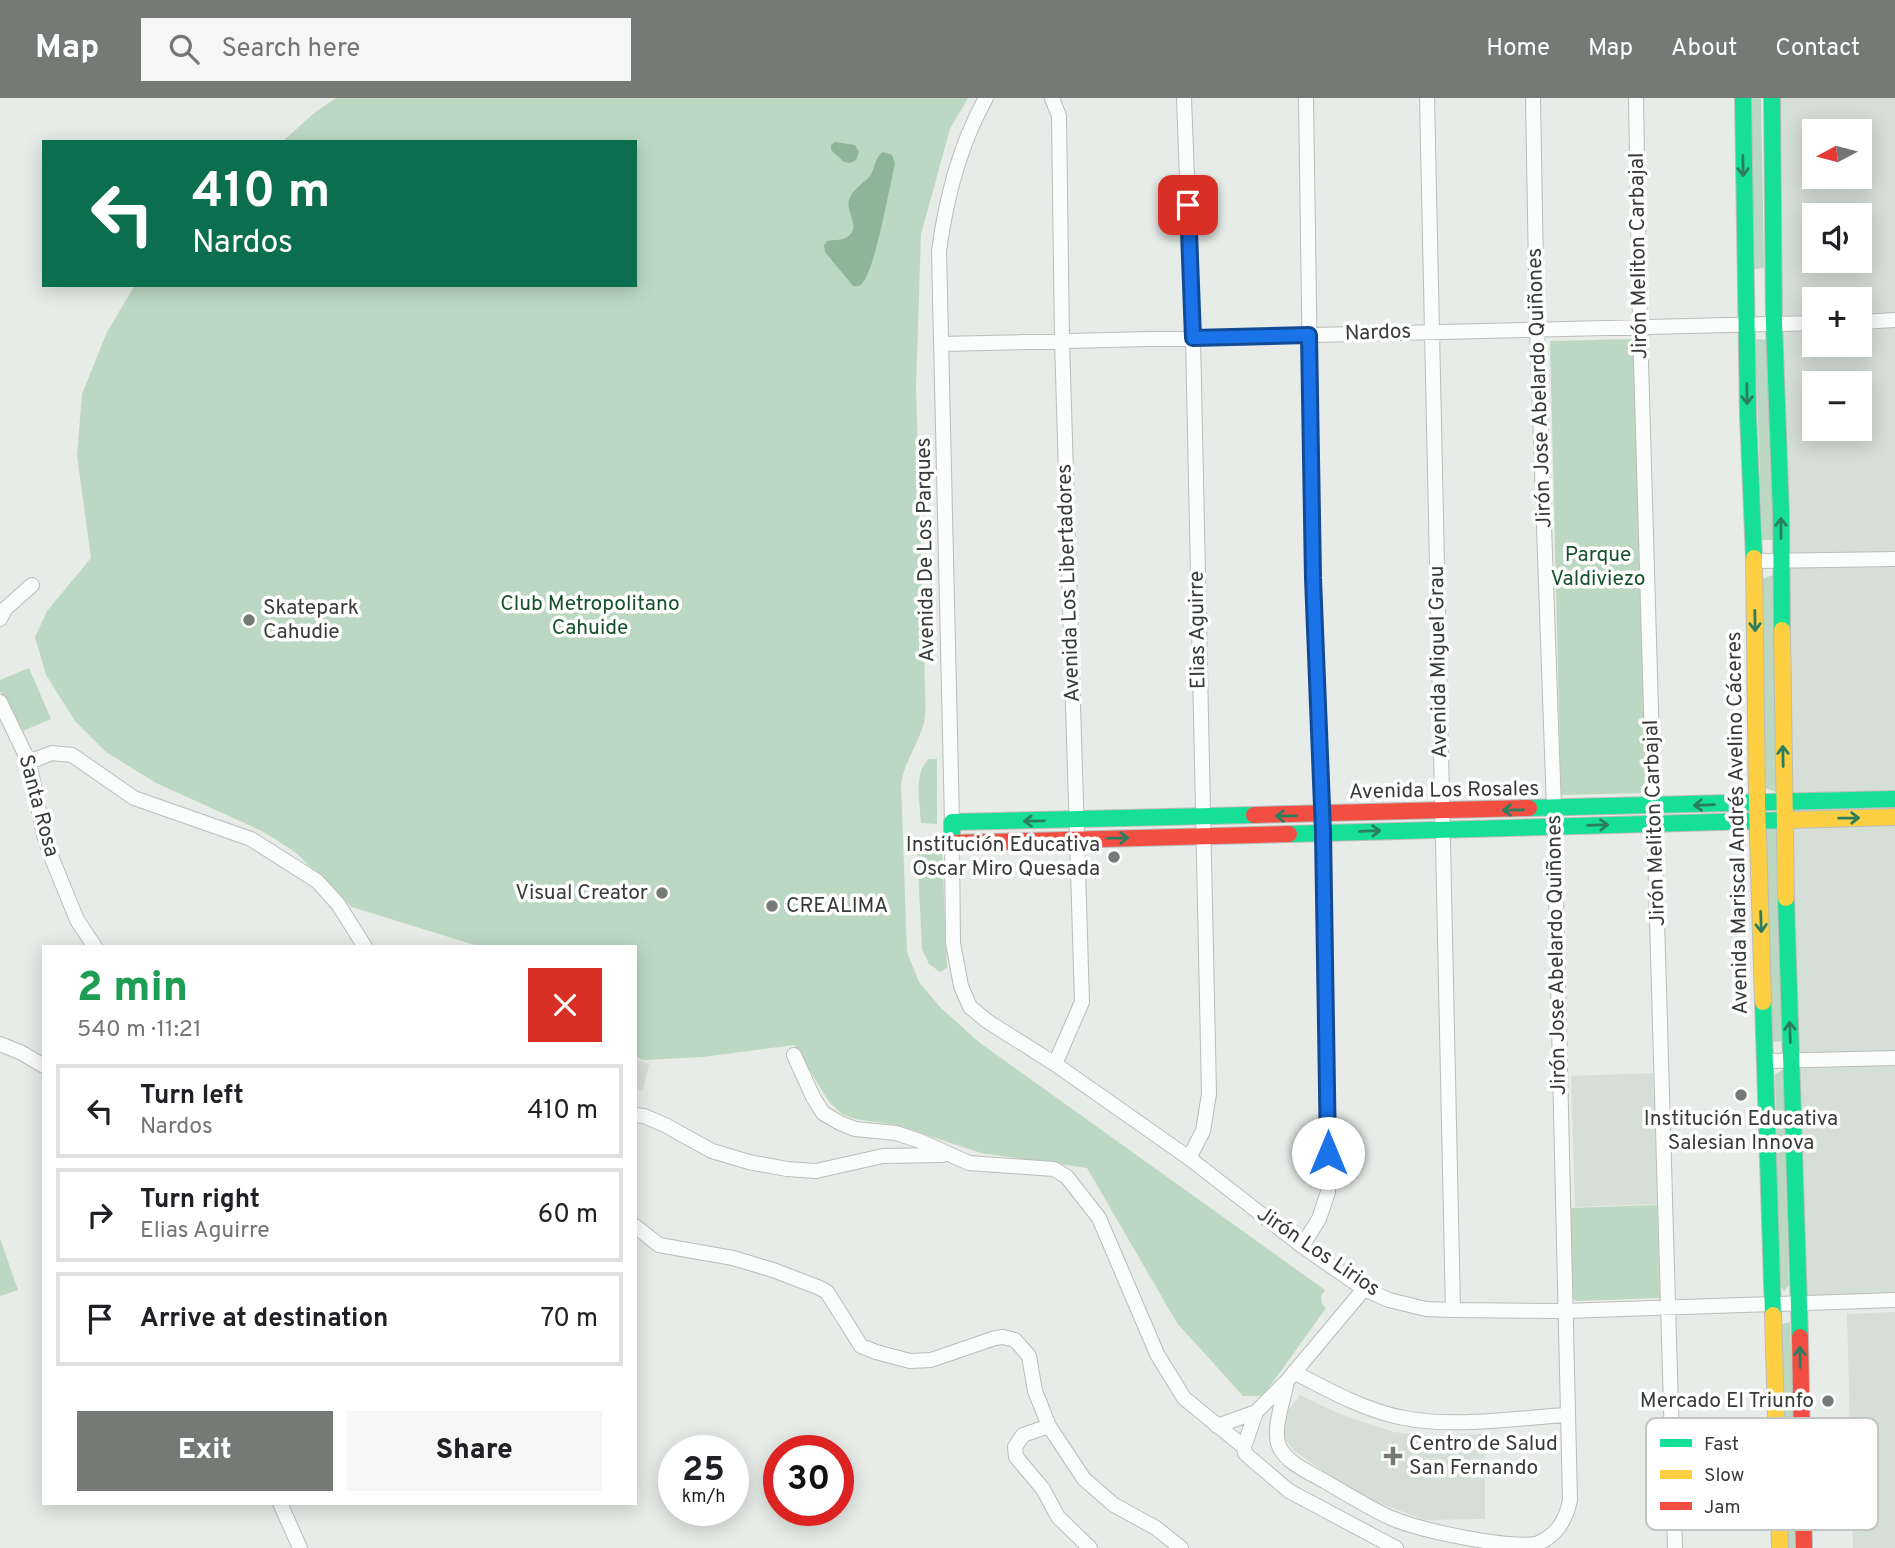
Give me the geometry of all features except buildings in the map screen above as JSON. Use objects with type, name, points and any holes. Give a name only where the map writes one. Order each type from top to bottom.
[{"type":"street","name":"Avenida De Los Parques","points":[[970,1007],[961,986],[953,943],[939,251],[944,213],[976,116],[986,98]]},
{"type":"street","name":"Avenida Los Libertadores","points":[[1052,98],[1059,116],[1062,341],[1082,1002],[1055,1064]]},
{"type":"street","name":"Elias Aguirre","points":[[1184,98],[1193,338],[1209,1094],[1203,1131],[1189,1158]]},
{"type":"street","points":[[1302,1246],[1319,1219],[1328,1192],[1323,832],[1313,578],[1306,98]]},
{"type":"street","name":"Avenida Miguel Grau","points":[[1427,98],[1453,1310]]},
{"type":"street","name":"Jirón Jose Abelardo Quiñones","points":[[1291,1376],[1276,1437],[1280,1450],[1297,1466],[1391,1518],[1437,1533],[1494,1546],[1535,1544],[1558,1531],[1567,1516],[1570,1500],[1554,826],[1537,329],[1533,98]]},
{"type":"street","name":"Jirón Meliton Carbajal","points":[[1636,98],[1671,1418]]},
{"type":"street","name":"Avenida Mariscal Andrés Avelino Cáceres","points":[[1742,98],[1754,561],[1757,803],[1776,1418]]},
{"type":"street","points":[[1772,98],[1774,324],[1780,441],[1783,802],[1801,1418]]},
{"type":"street","points":[[1872,321],[1895,320]]},
{"type":"street","name":"Nardos","points":[[942,344],[1802,323]]},
{"type":"street","points":[[1754,561],[1895,559]]},
{"type":"street","points":[[0,619],[5,609],[32,585]]},
{"type":"street","name":"Santa Rosa","points":[[0,702],[29,762],[51,856],[77,920],[94,945]]},
{"type":"street","points":[[29,762],[51,753],[72,755],[134,798],[251,839],[317,881],[338,904],[364,945]]},
{"type":"street","name":"Avenida Los Rosales","points":[[952,822],[1895,799]]},
{"type":"street","name":"Avenida Los Rosales","points":[[952,843],[1895,817]]},
{"type":"street","name":"Jirón Los Lirios","points":[[970,1007],[1189,1158],[1302,1246],[1364,1289],[1389,1300],[1426,1309],[1564,1311],[1895,1300]]},
{"type":"street","points":[[0,1044],[42,1065]]},
{"type":"street","points":[[794,1055],[823,1113],[855,1129],[896,1133],[969,1163],[1054,1169],[1067,1177],[1099,1218],[1163,1365],[1184,1398],[1244,1447]]},
{"type":"street","points":[[1765,1061],[1895,1058]]},
{"type":"street","points":[[637,1115],[665,1125],[712,1151],[787,1169],[816,1171],[883,1157],[947,1155]]},
{"type":"street","points":[[637,1228],[659,1245],[733,1258],[773,1269],[820,1288],[827,1292],[861,1346],[876,1352],[910,1361],[932,1360],[995,1338],[1015,1340],[1029,1356],[1035,1391],[1049,1426],[1084,1479],[1114,1505],[1156,1528],[1181,1548]]},
{"type":"street","points":[[1364,1289],[1291,1376],[1256,1412],[1244,1447],[1249,1457],[1289,1491],[1396,1548]]},
{"type":"street","points":[[1291,1376],[1343,1398],[1404,1418],[1451,1422],[1567,1415]]},
{"type":"street","points":[[1217,1426],[1256,1412]]},
{"type":"street","points":[[1049,1426],[1023,1435],[1015,1447],[1016,1457],[1043,1489],[1058,1517],[1090,1548]]},
{"type":"street","points":[[281,1505],[300,1548]]},
{"type":"street","name":"Jirón Meliton Carbajal","points":[[1674,1530],[1675,1548]]},
{"type":"street","name":"Avenida Mariscal Andrés Avelino Cáceres","points":[[1779,1530],[1780,1548]]},
{"type":"street","points":[[1804,1530],[1804,1548]]},
{"type":"shaded area","points":[[1775,98],[1895,98],[1895,1304],[1805,1308]]},
{"type":"shaded area","points":[[835,142],[855,145],[859,152],[856,160],[844,162],[831,150],[831,145]]},
{"type":"shaded area","points":[[883,152],[892,155],[895,164],[882,226],[868,273],[861,285],[853,286],[825,252],[824,245],[827,241],[841,240],[852,232],[853,224],[848,204],[850,196],[870,176]]},
{"type":"shaded area","points":[[637,1061],[649,1064],[643,1090],[637,1090]]},
{"type":"shaded area","points":[[1653,1073],[1658,1204],[1575,1207],[1571,1076]]},
{"type":"shaded area","points":[[1895,1312],[1895,1548],[1853,1548],[1853,1530],[1878,1530],[1878,1418],[1850,1418],[1847,1314]]},
{"type":"shaded area","name":"Centro de Salud San Fernando","points":[[1300,1395],[1342,1415],[1394,1432],[1428,1436],[1485,1434],[1485,1519],[1424,1520],[1372,1500],[1333,1478],[1293,1450],[1283,1437],[1284,1416]]},
{"type":"green space","name":"Club Metropolitano Cahuide","points":[[336,98],[968,98],[950,129],[921,234],[916,387],[925,717],[901,784],[907,952],[919,982],[941,1008],[980,1043],[1325,1290],[1321,1296],[1322,1304],[1326,1308],[1263,1396],[1243,1396],[1177,1323],[1087,1168],[981,1153],[896,1125],[855,1119],[842,1114],[829,1102],[794,1045],[703,1057],[644,1060],[637,1058],[637,945],[475,945],[352,907],[295,852],[262,831],[156,783],[106,752],[75,721],[46,675],[35,637],[47,611],[91,558],[77,456],[82,394],[107,332],[134,287],[637,287],[637,140],[284,140],[314,113]]},
{"type":"green space","points":[[1748,98],[1761,98],[1764,268],[1754,269]]},
{"type":"green space","name":"Parque Valdiviezo","points":[[1636,339],[1647,793],[1561,795],[1550,341]]},
{"type":"green space","points":[[1755,339],[1769,340],[1776,540],[1762,540]]},
{"type":"green space","points":[[1773,575],[1776,792],[1765,788],[1762,579]]},
{"type":"green space","points":[[29,668],[51,719],[18,733],[0,691],[0,680]]},
{"type":"green space","points":[[929,759],[937,759],[937,824],[921,823],[919,780]]},
{"type":"green space","points":[[1765,828],[1777,829],[1783,1041],[1770,1042]]},
{"type":"green space","points":[[917,848],[942,848],[947,968],[940,972],[929,964],[922,949]]},
{"type":"green space","points":[[1783,1070],[1789,1285],[1784,1291],[1779,1283],[1775,1074]]},
{"type":"green space","points":[[1657,1205],[1660,1298],[1576,1301],[1572,1297],[1571,1208]]},
{"type":"green space","points":[[0,1238],[18,1290],[0,1296]]},
{"type":"green space","points":[[1790,1322],[1794,1418],[1782,1418],[1782,1324]]},
{"type":"green space","points":[[1783,1530],[1798,1530],[1799,1548],[1783,1548]]},
{"type":"traffic: fast","points":[[1743,98],[1748,415],[1754,558]]},
{"type":"traffic: fast","points":[[1772,98],[1774,324],[1782,630]]},
{"type":"traffic: fast","points":[[1529,808],[1895,799]]},
{"type":"traffic: fast","points":[[952,843],[952,822],[1254,815]]},
{"type":"traffic: fast","points":[[1289,834],[1791,820]]},
{"type":"traffic: fast","points":[[1786,898],[1800,1337]]},
{"type":"traffic: fast","points":[[1763,1002],[1773,1315]]},
{"type":"traffic: slow","points":[[1754,558],[1763,1002]]},
{"type":"traffic: slow","points":[[1782,630],[1786,898]]},
{"type":"traffic: slow","points":[[1791,820],[1895,817]]},
{"type":"traffic: slow","points":[[1773,1315],[1776,1418]]},
{"type":"traffic: slow","points":[[1779,1530],[1780,1548]]},
{"type":"traffic: jam","points":[[1254,815],[1529,808]]},
{"type":"traffic: jam","points":[[952,843],[1289,834]]},
{"type":"traffic: jam","points":[[1800,1337],[1802,1418]]},
{"type":"traffic: jam","points":[[1804,1530],[1804,1548]]},
{"type":"place","name":"Skatepark Cahudie","points":[[249,620]]},
{"type":"place","name":"Institución Educativa Oscar Miro Quesada","points":[[1114,857]]},
{"type":"place","name":"Visual Creator","points":[[662,893]]},
{"type":"place","name":"CREALIMA","points":[[772,906]]},
{"type":"place","name":"Institución Educativa Salesian Innova","points":[[1741,1095]]},
{"type":"place","name":"Mercado El Triunfo","points":[[1828,1401]]},
{"type":"place","name":"Centro de Salud San Fernando","points":[[1393,1456]]},
{"type":"route","points":[[1188,205],[1193,338],[1309,335],[1313,578],[1323,832],[1328,1153]]}]
